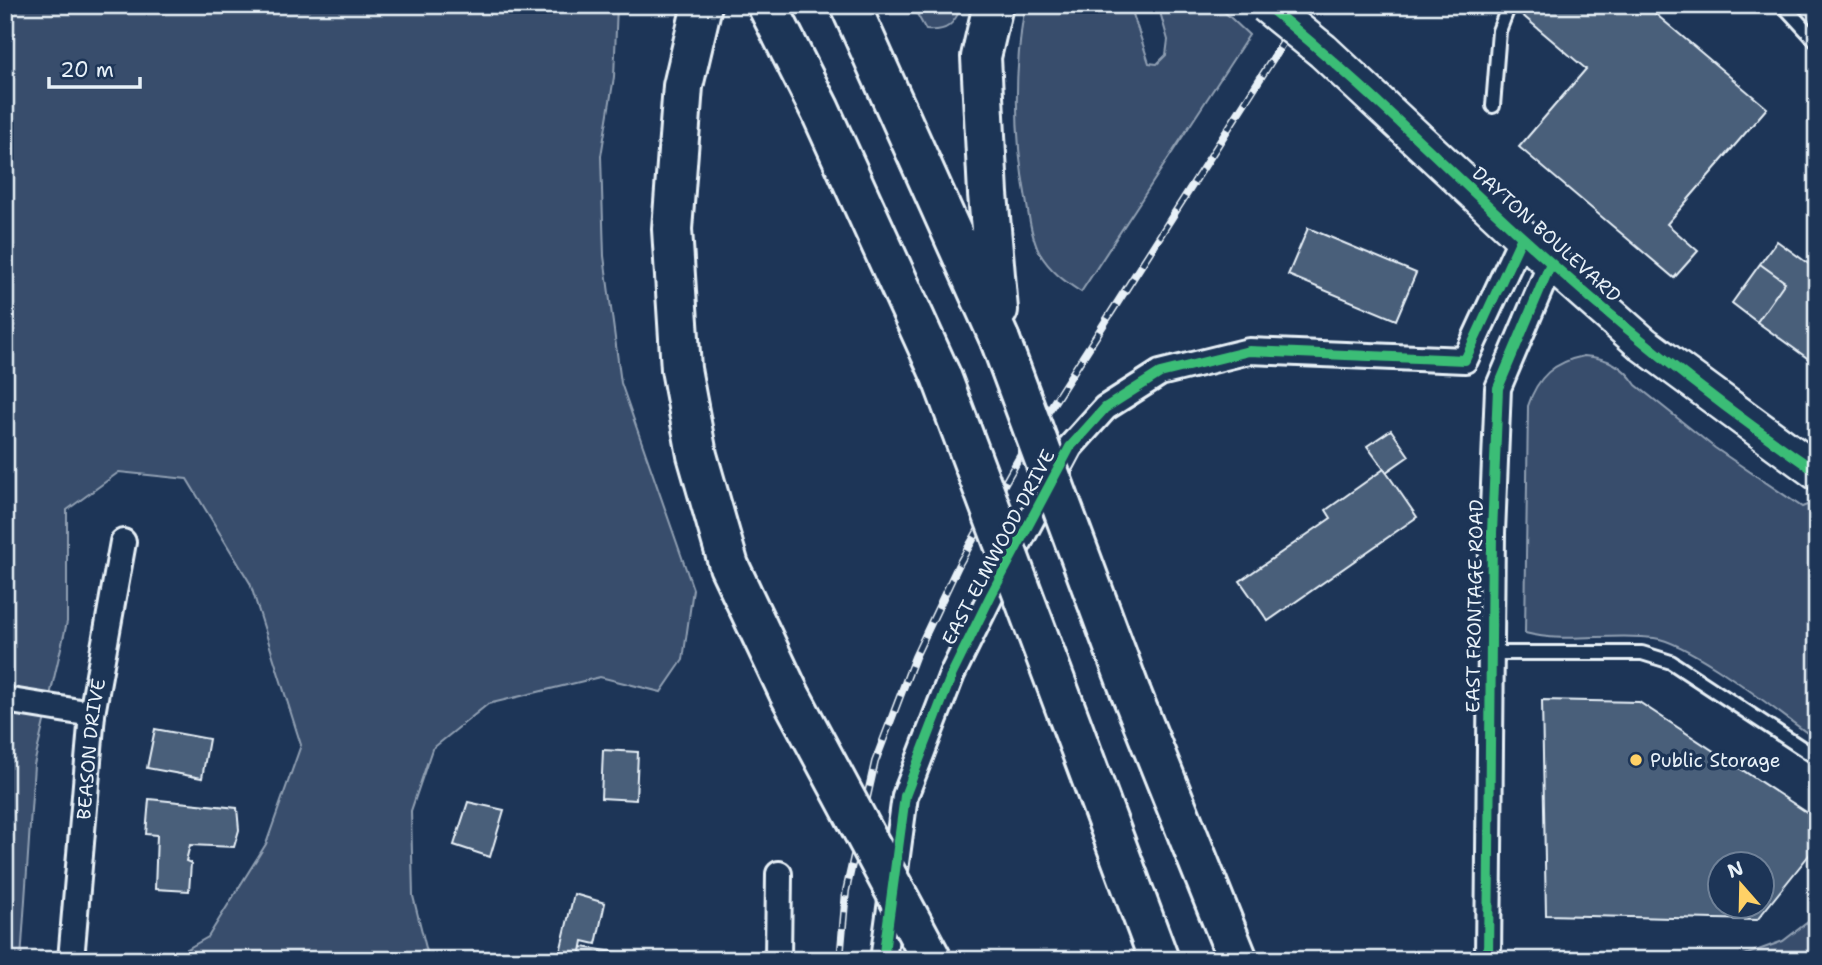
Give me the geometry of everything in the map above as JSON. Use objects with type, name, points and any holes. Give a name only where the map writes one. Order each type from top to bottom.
[{"type":"highway","points":[[702,5],[683,86],[672,229],[681,369],[696,455],[729,566],[789,694],[932,960]]},
{"type":"highway","points":[[767,5],[820,110],[941,376],[1159,960]]},
{"type":"highway","points":[[993,5],[981,57],[988,194],[1000,340]]},
{"type":"highway","points":[[855,16],[1000,340],[1131,693],[1237,960]]},
{"type":"main road","name":"DAYTON BOULEVARD","points":[[1266,5],[1323,51],[1522,237],[1643,344],[1817,472]]},
{"type":"street","name":"EAST ELMWOOD DRIVE","points":[[883,960],[905,796],[953,674],[991,595],[1070,447],[1105,408],[1160,373],[1249,351],[1465,360],[1522,237]]},
{"type":"street","name":"EAST FRONTAGE ROAD","points":[[1488,960],[1492,533],[1498,388],[1551,263]]},
{"type":"street","name":"BEASON DRIVE","points":[[71,960],[92,714],[123,542]]},
{"type":"street","points":[[5,700],[92,714]]},
{"type":"street","points":[[779,874],[779,960]]},
{"type":"lane","points":[[1493,106],[1499,31],[1509,5]]},
{"type":"lane","points":[[1783,5],[1817,42]]},
{"type":"lane","points":[[1490,653],[1642,653],[1671,662],[1817,758]]},
{"type":"shaded area","points":[[5,5],[617,5],[614,77],[601,156],[604,256],[621,383],[693,589],[683,660],[661,692],[600,677],[488,704],[432,749],[411,811],[413,896],[429,960],[168,960],[208,937],[266,844],[301,745],[250,583],[187,479],[119,472],[67,510],[67,622],[34,765],[21,960],[5,960]]},
{"type":"shaded area","points":[[912,5],[962,5],[949,26],[939,30],[926,30]]},
{"type":"shaded area","points":[[1025,5],[1130,5],[1149,63],[1157,64],[1166,55],[1168,40],[1158,5],[1217,5],[1249,35],[1081,292],[1063,280],[1048,265],[1036,246],[1031,226],[1019,151],[1017,102]]},
{"type":"shaded area","points":[[1584,356],[1607,361],[1620,368],[1636,385],[1715,448],[1802,507],[1807,505],[1817,512],[1817,740],[1713,666],[1671,643],[1654,638],[1557,638],[1525,633],[1528,406],[1536,387],[1548,372],[1564,362]]},
{"type":"shaded area","points":[[1817,915],[1817,960],[1731,960],[1783,941]]},
{"type":"building","points":[[1528,5],[1645,5],[1767,108],[1667,224],[1698,251],[1674,278],[1519,147],[1586,69],[1521,14]]},
{"type":"building","points":[[1308,228],[1416,273],[1396,320],[1288,275]]},
{"type":"building","points":[[1777,241],[1817,270],[1817,365],[1757,322],[1785,282],[1760,264]]},
{"type":"building","points":[[1760,264],[1785,282],[1757,322],[1732,303]]},
{"type":"building","points":[[1391,430],[1409,456],[1386,472],[1367,446]]},
{"type":"building","points":[[1384,469],[1417,517],[1268,621],[1240,581],[1331,518],[1326,510]]},
{"type":"building","name":"Public Storage","points":[[1542,700],[1639,702],[1817,819],[1817,845],[1776,896],[1776,850],[1706,850],[1706,919],[1546,915]]},
{"type":"building","points":[[155,729],[209,739],[202,778],[147,768]]},
{"type":"building","points":[[603,750],[638,752],[636,800],[601,798]]},
{"type":"building","points":[[149,799],[237,808],[239,830],[234,847],[190,845],[186,861],[191,863],[189,891],[155,889],[157,835],[146,834]]},
{"type":"building","points":[[468,802],[504,810],[490,857],[454,845]]},
{"type":"building","points":[[574,894],[605,903],[596,944],[583,941],[580,957],[560,952]]},
{"type":"building","points":[[582,947],[653,958],[579,960]]},
{"type":"railway","points":[[840,960],[846,891],[875,762],[915,657],[958,566],[1023,451],[1307,5]]},
{"type":"cycle path","points":[[1266,5],[1364,89],[1593,300],[1702,389],[1817,472]]},
{"type":"cycle path","points":[[883,960],[905,796],[952,674],[1070,447],[1105,408],[1160,373],[1249,351],[1465,360],[1522,237]]},
{"type":"cycle path","points":[[1488,960],[1492,533],[1498,388],[1551,263]]},
{"type":"place","name":"Public Storage","points":[[1636,760]]}]
